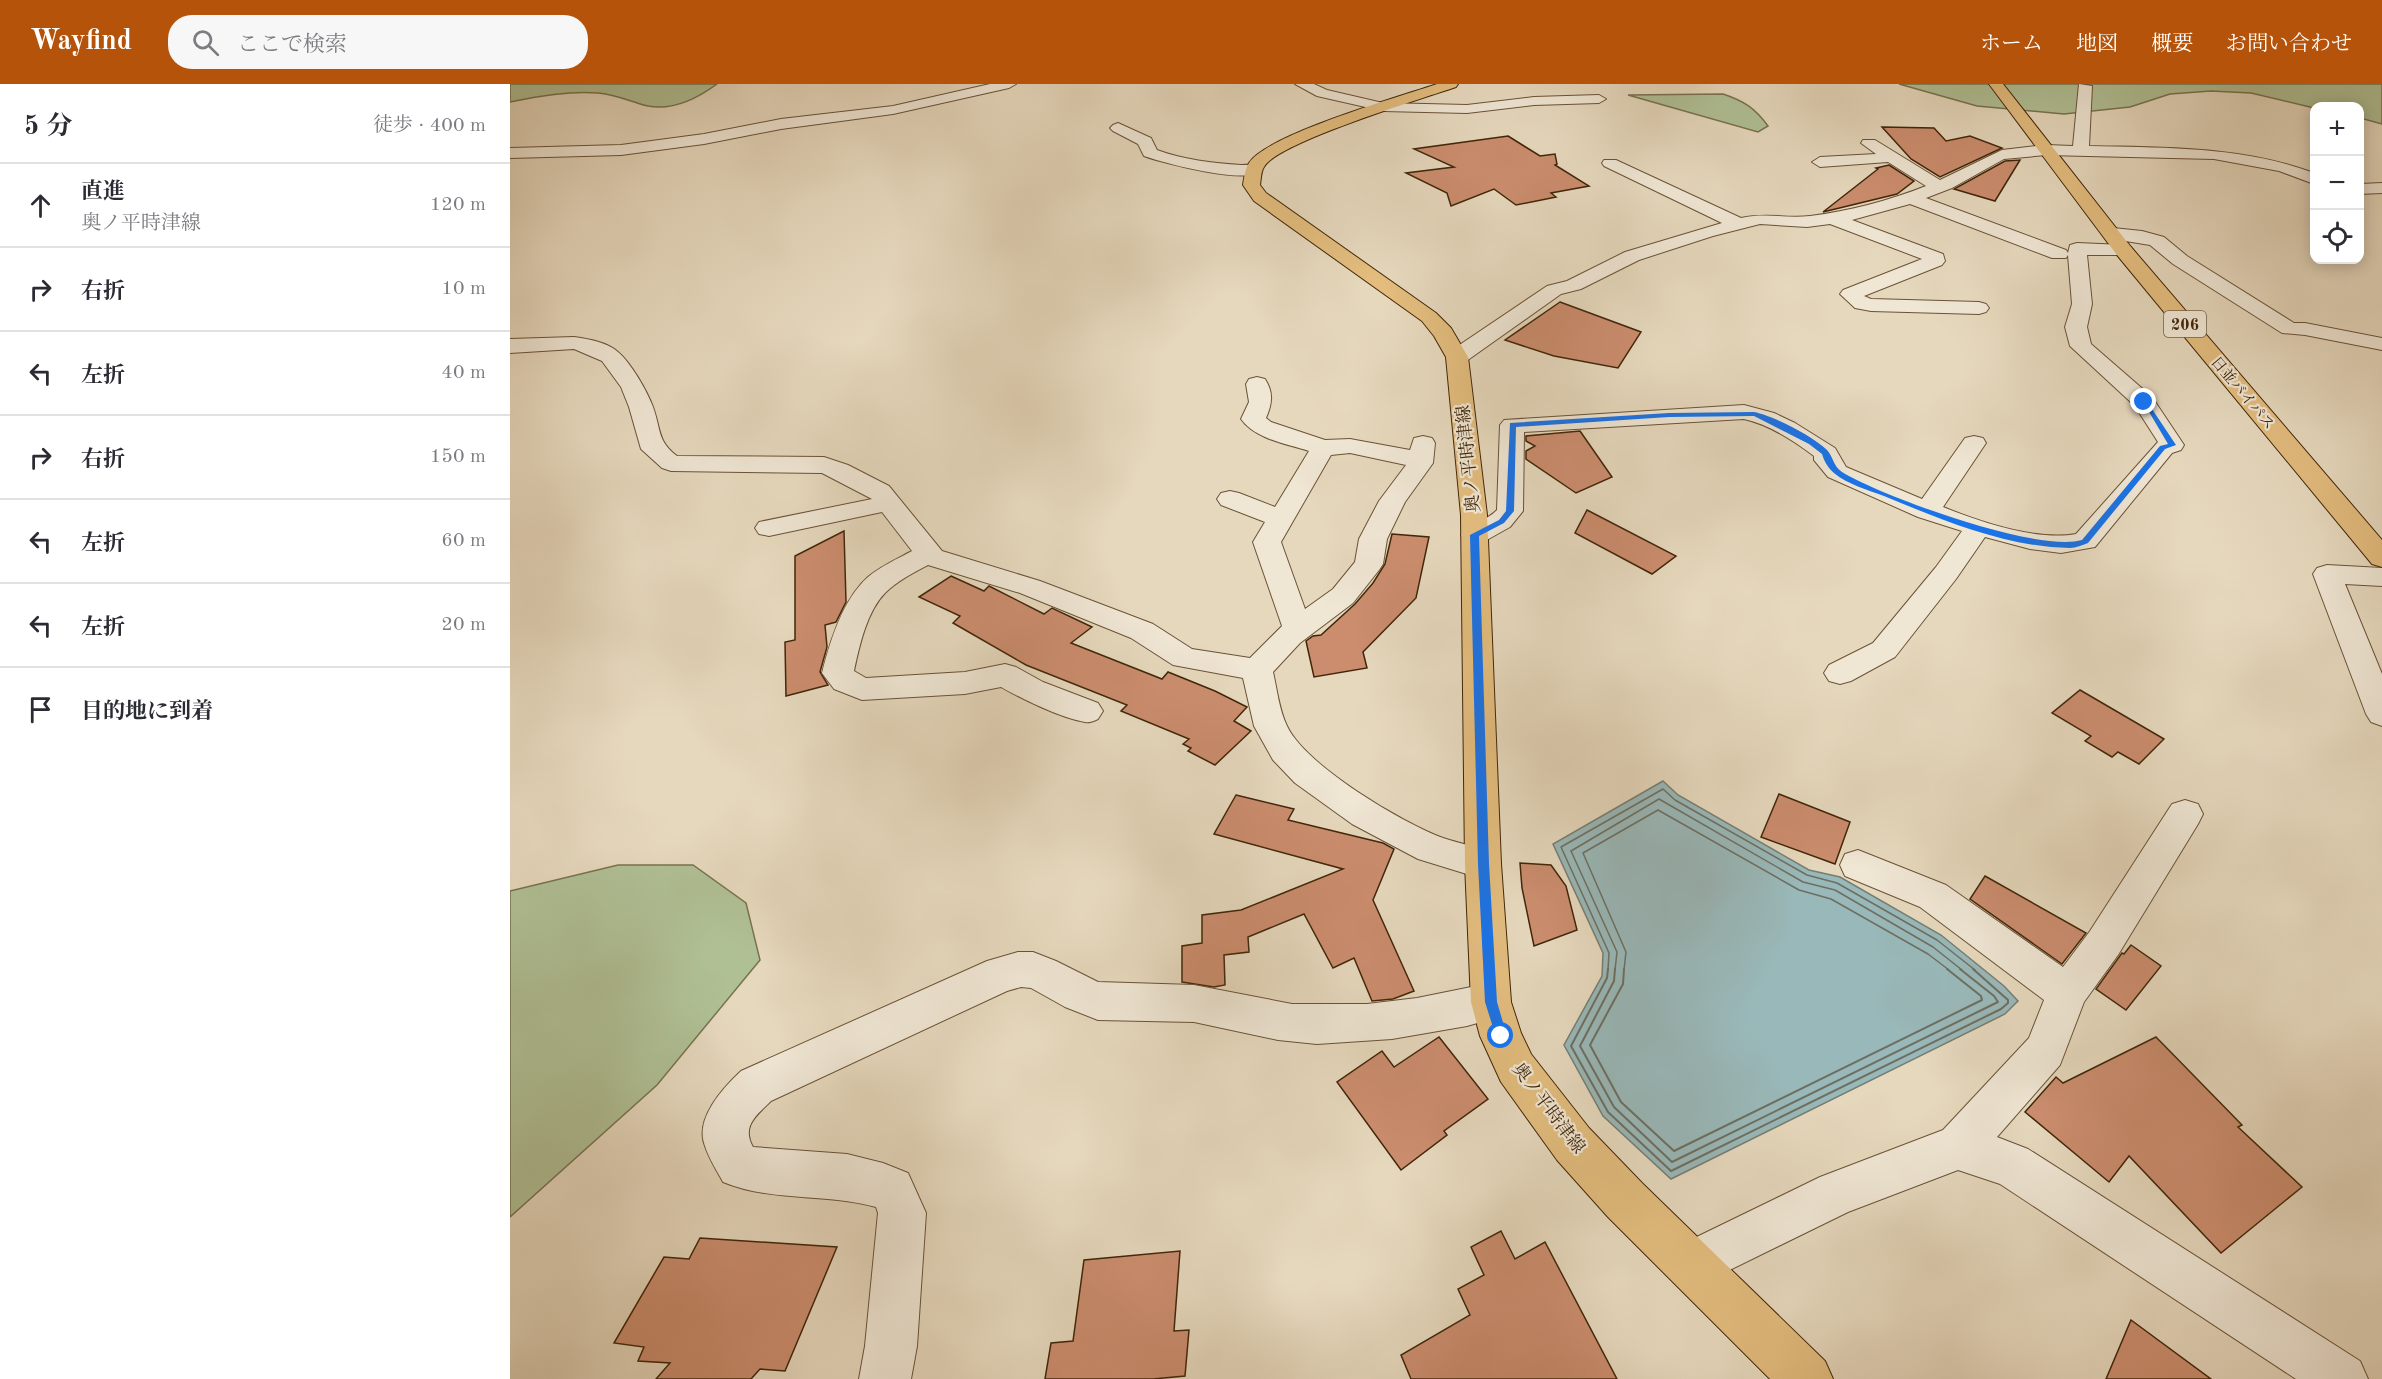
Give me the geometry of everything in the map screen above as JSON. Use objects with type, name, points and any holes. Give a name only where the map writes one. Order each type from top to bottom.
[{"type":"main road","name":"日並バイパス","points":[[1996,84],[2118,243],[2382,558]]},
{"type":"main road","points":[[1254,170],[1264,156],[1276,148],[1433,87]]},
{"type":"main road","name":"奥ノ平時津線","points":[[1254,170],[1251,185],[1260,197],[1413,304],[1443,333],[1457,357],[1474,535],[1483,864],[1491,1002],[1501,1036],[1516,1068],[1573,1144],[1625,1200],[1807,1379]]},
{"type":"street","points":[[510,153],[582,152],[681,142],[781,124],[855,116],[1009,84]]},
{"type":"street","points":[[1302,84],[1322,93],[1383,107],[1467,110],[1524,102],[1599,99]]},
{"type":"street","points":[[2081,151],[2085,86]]},
{"type":"street","points":[[927,102],[948,114]]},
{"type":"street","points":[[1524,102],[1524,119]]},
{"type":"street","points":[[1118,128],[1145,141],[1150,153],[1173,162],[1212,169],[1254,170]]},
{"type":"street","points":[[1869,143],[1939,187]]},
{"type":"street","points":[[2223,155],[2241,151],[2246,148],[2245,146]]},
{"type":"street","points":[[1457,357],[1554,290],[1574,285],[1632,256],[1707,232],[1760,219],[1807,222],[1857,214],[1939,187],[1998,156],[2046,150],[2166,151],[2223,155],[2283,167],[2310,177]]},
{"type":"street","points":[[1820,162],[1892,157]]},
{"type":"street","points":[[1610,163],[1739,224]]},
{"type":"street","points":[[2364,189],[2382,188]]},
{"type":"street","points":[[1911,198],[2059,254]]},
{"type":"street","points":[[1831,218],[1936,258],[1935,261],[1850,294],[1853,299],[1871,306],[1979,308]]},
{"type":"street","points":[[1474,535],[1501,521],[1510,511],[1512,425],[1744,412],[1762,416],[1826,453],[1827,460],[1838,472],[1927,511],[1978,528],[2061,546],[2085,541],[2163,448],[2172,445],[2144,402],[2081,345],[2076,327],[2082,304],[2077,249],[2142,237],[2157,241],[2180,260],[2289,329],[2306,329],[2382,344]]},
{"type":"street","points":[[510,346],[574,343],[588,346],[610,357],[632,387],[641,407],[653,449],[671,463],[824,465],[839,470],[880,492],[932,557],[1030,587],[1142,631],[1184,658],[1257,670]]},
{"type":"street","points":[[1257,384],[1261,402],[1253,419],[1262,427],[1323,448],[1350,446],[1422,452],[1392,501],[1373,539],[1369,564],[1343,596],[1289,636],[1257,670]]},
{"type":"street","points":[[1927,511],[1974,443]]},
{"type":"street","points":[[1298,630],[1267,542],[1323,448]]},
{"type":"street","points":[[1230,498],[1281,519]]},
{"type":"street","points":[[769,528],[888,503]]},
{"type":"street","points":[[1840,673],[1884,650],[1946,573],[1978,528]]},
{"type":"street","points":[[929,553],[883,580],[870,591],[841,657],[838,673],[845,681],[862,688],[914,688],[965,683],[1005,675],[1032,690],[1087,711]]},
{"type":"street","points":[[2382,577],[2327,574],[2382,714]]},
{"type":"street","points":[[1257,670],[1270,726],[1285,752],[1306,774],[1365,814],[1431,849],[1483,864]]},
{"type":"street","points":[[1691,1265],[1836,1193],[1958,1147],[2044,1051],[2067,993],[2104,943],[2185,814]]},
{"type":"street","points":[[1858,865],[1933,896],[2067,993]]},
{"type":"street","points":[[885,1379],[891,1346],[902,1213],[892,1189],[872,1182],[818,1173],[756,1172],[740,1166],[725,1138],[729,1120],[741,1101],[756,1086],[1002,974],[1024,969],[1042,975],[1069,991],[1097,1001],[1133,1004],[1182,1002],[1291,1023],[1331,1025],[1365,1023],[1424,1016],[1491,1002]]},
{"type":"street","points":[[1958,1147],[2012,1166],[2342,1379]]},
{"type":"green space","points":[[510,84],[717,84],[685,102],[657,107],[598,93],[554,94],[510,102]]},
{"type":"green space","points":[[1899,84],[2382,84],[2382,124],[2364,119],[2364,102],[2310,102],[2310,107],[2251,93],[2211,91],[2170,94],[2130,107],[2064,114],[1977,106]]},
{"type":"green space","points":[[1723,94],[1748,106],[1768,126],[1758,132],[1628,95]]},
{"type":"green space","points":[[618,865],[693,865],[746,903],[760,960],[657,1085],[510,1217],[510,891]]},
{"type":"water","points":[[1663,781],[1678,795],[1809,870],[1840,877],[1941,935],[2004,986],[2018,1001],[2005,1014],[1671,1179],[1603,1116],[1564,1045],[1602,976],[1603,953],[1553,844]]},
{"type":"building","points":[[1882,127],[1934,128],[1946,141],[1970,136],[2002,148],[1940,177],[1911,159]]},
{"type":"building","points":[[1508,136],[1540,156],[1555,154],[1557,164],[1555,165],[1589,186],[1551,193],[1556,197],[1516,205],[1494,189],[1451,206],[1447,193],[1406,173],[1454,167],[1414,149]]},
{"type":"building","points":[[2020,160],[1995,201],[1954,189],[2005,161]]},
{"type":"building","points":[[1889,165],[1914,181],[1897,194],[1823,212],[1878,169],[1876,168]]},
{"type":"building","points":[[1560,302],[1641,332],[1618,368],[1554,356],[1505,340]]},
{"type":"building","points":[[1580,431],[1612,477],[1576,493],[1526,459],[1526,451],[1535,446],[1526,441],[1526,436]]},
{"type":"building","points":[[1587,510],[1676,556],[1652,574],[1575,533]]},
{"type":"building","points":[[844,531],[846,602],[836,622],[825,625],[827,647],[820,672],[828,685],[786,696],[785,642],[795,640],[795,556]]},
{"type":"building","points":[[1392,534],[1429,537],[1416,598],[1363,652],[1367,668],[1314,677],[1306,641],[1313,636],[1321,635],[1355,604],[1373,583],[1385,564]]},
{"type":"building","points":[[951,576],[984,591],[989,586],[1044,614],[1052,608],[1092,627],[1071,643],[1162,679],[1168,672],[1247,707],[1234,721],[1251,731],[1215,765],[1188,751],[1191,748],[1183,744],[1189,739],[1121,711],[1127,705],[1026,665],[953,623],[960,616],[919,597]]},
{"type":"building","points":[[2080,690],[2164,739],[2139,764],[2118,752],[2112,757],[2085,741],[2091,736],[2052,713]]},
{"type":"building","points":[[1779,794],[1850,822],[1835,864],[1761,837]]},
{"type":"building","points":[[1236,795],[1294,809],[1288,820],[1383,843],[1394,849],[1373,900],[1414,991],[1393,999],[1372,1001],[1354,958],[1333,968],[1304,914],[1248,937],[1249,952],[1224,955],[1225,985],[1214,987],[1182,982],[1182,946],[1202,943],[1202,915],[1241,910],[1343,869],[1214,834]]},
{"type":"building","points":[[1520,863],[1551,865],[1566,886],[1577,930],[1534,946],[1522,888]]},
{"type":"building","points":[[1985,876],[2086,933],[2062,964],[1970,899]]},
{"type":"building","points":[[2131,945],[2161,966],[2126,1010],[2096,989],[2122,953],[2124,954]]},
{"type":"building","points":[[1439,1037],[1488,1099],[1444,1131],[1447,1135],[1401,1170],[1337,1082],[1382,1051],[1394,1067]]},
{"type":"building","points":[[2156,1037],[2242,1125],[2238,1127],[2302,1187],[2221,1253],[2129,1156],[2109,1182],[2025,1112],[2056,1077],[2063,1083]]},
{"type":"building","points":[[1501,1231],[1515,1259],[1545,1242],[1617,1379],[1411,1379],[1401,1355],[1470,1315],[1458,1289],[1484,1275],[1471,1247]]},
{"type":"building","points":[[700,1238],[837,1247],[785,1371],[760,1369],[751,1379],[656,1379],[670,1363],[638,1361],[644,1347],[614,1343],[664,1257],[689,1259]]},
{"type":"building","points":[[1180,1251],[1174,1331],[1189,1330],[1185,1376],[1153,1379],[1045,1379],[1051,1343],[1073,1341],[1084,1260]]},
{"type":"building","points":[[2131,1320],[2211,1379],[2106,1379]]},
{"type":"route","points":[[1501,1036],[1491,1002],[1483,864],[1474,535],[1501,521],[1510,511],[1512,425],[1669,415],[1744,412],[1754,414],[1812,443],[1826,453],[1827,460],[1838,472],[1859,483],[1951,520],[2030,541],[2061,546],[2085,541],[2163,448],[2172,445],[2144,402]]}]
